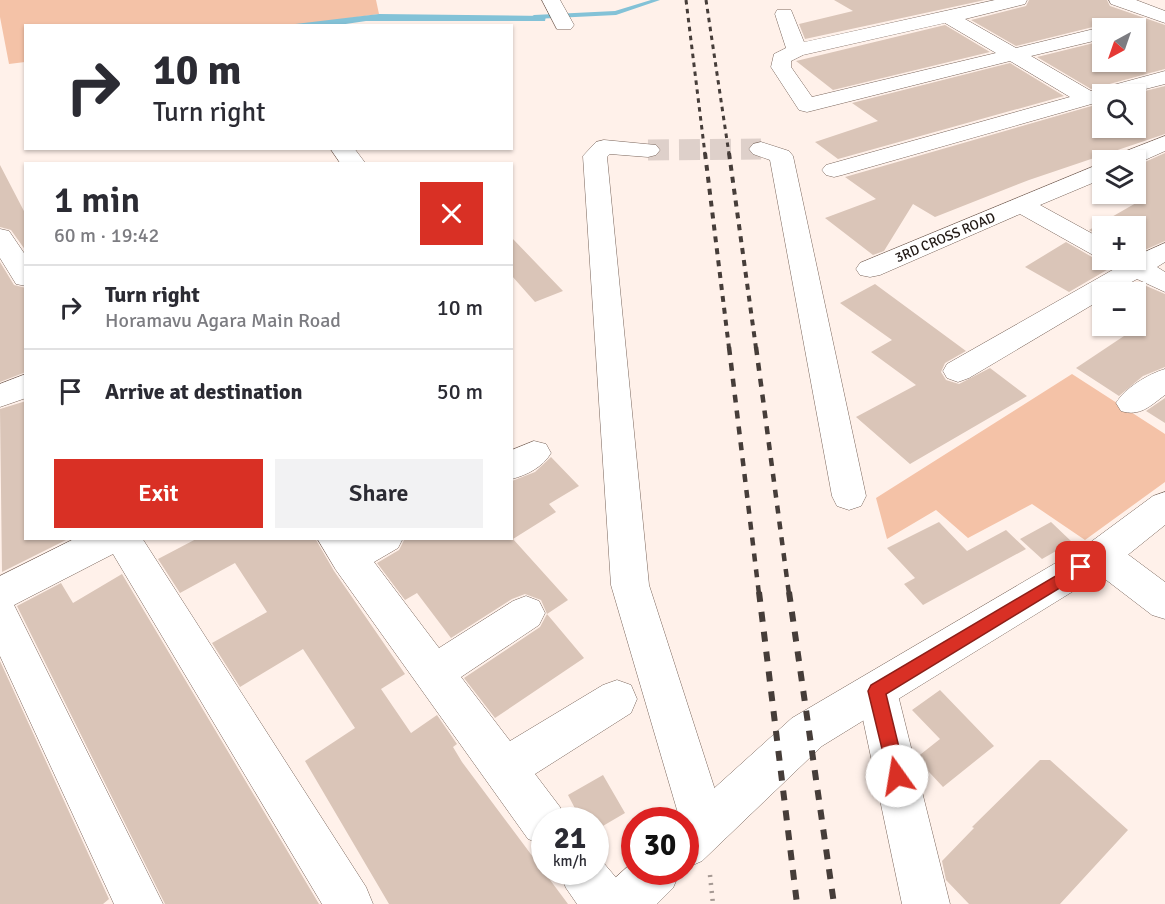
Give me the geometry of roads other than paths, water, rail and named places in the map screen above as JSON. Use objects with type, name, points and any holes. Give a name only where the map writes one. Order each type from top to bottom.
[{"type":"street","points":[[1017,0],[797,50],[781,58],[781,67],[807,105],[1092,35]]},
{"type":"street","points":[[1118,0],[1165,18]]},
{"type":"street","points":[[552,3],[564,25]]},
{"type":"street","points":[[928,6],[1088,98]]},
{"type":"street","points":[[784,14],[797,50]]},
{"type":"street","points":[[1146,23],[1165,18]]},
{"type":"street","points":[[834,170],[1165,77]]},
{"type":"street","points":[[1146,151],[1165,143]]},
{"type":"street","points":[[648,150],[604,147],[595,156],[629,573],[688,807]]},
{"type":"street","points":[[761,149],[781,156],[849,496]]},
{"type":"street","points":[[343,150],[352,162]]},
{"type":"street","name":"3RD CROSS ROAD","points":[[870,268],[1092,174]]},
{"type":"street","points":[[1021,205],[1092,244]]},
{"type":"street","points":[[0,237],[24,275]]},
{"type":"street","points":[[1146,258],[1165,251]]},
{"type":"street","points":[[958,371],[1120,270]]},
{"type":"street","points":[[1141,270],[1165,283]]},
{"type":"street","points":[[1132,403],[1165,380]]},
{"type":"street","points":[[0,396],[24,386]]},
{"type":"street","points":[[699,832],[807,732],[1101,555],[1165,506]]},
{"type":"street","points":[[0,594],[106,540]]},
{"type":"street","points":[[123,540],[349,904]]},
{"type":"street","points":[[377,540],[342,549],[532,807]]},
{"type":"street","points":[[1101,555],[1165,603]]},
{"type":"street","points":[[433,674],[526,613]]},
{"type":"street","points":[[0,615],[140,904]]},
{"type":"street","points":[[877,691],[926,904]]},
{"type":"street","points":[[503,769],[617,699]]},
{"type":"street","points":[[592,885],[607,904]]},
{"type":"street","points":[[622,904],[643,885]]},
{"type":"water","points":[[379,14],[546,16],[545,21],[366,21],[346,24],[295,24]]},
{"type":"waterway","points":[[534,17],[616,13],[657,0]]},
{"type":"tunnel","points":[[648,150],[761,149]]},
{"type":"railway","points":[[686,0],[705,154]]},
{"type":"railway","points":[[706,0],[729,154]]},
{"type":"railway","points":[[705,153],[729,348]]},
{"type":"railway","points":[[729,153],[756,348]]},
{"type":"railway","points":[[729,347],[759,594]]},
{"type":"railway","points":[[756,347],[789,594]]},
{"type":"railway","points":[[759,592],[797,904]]},
{"type":"railway","points":[[789,592],[834,904]]}]
